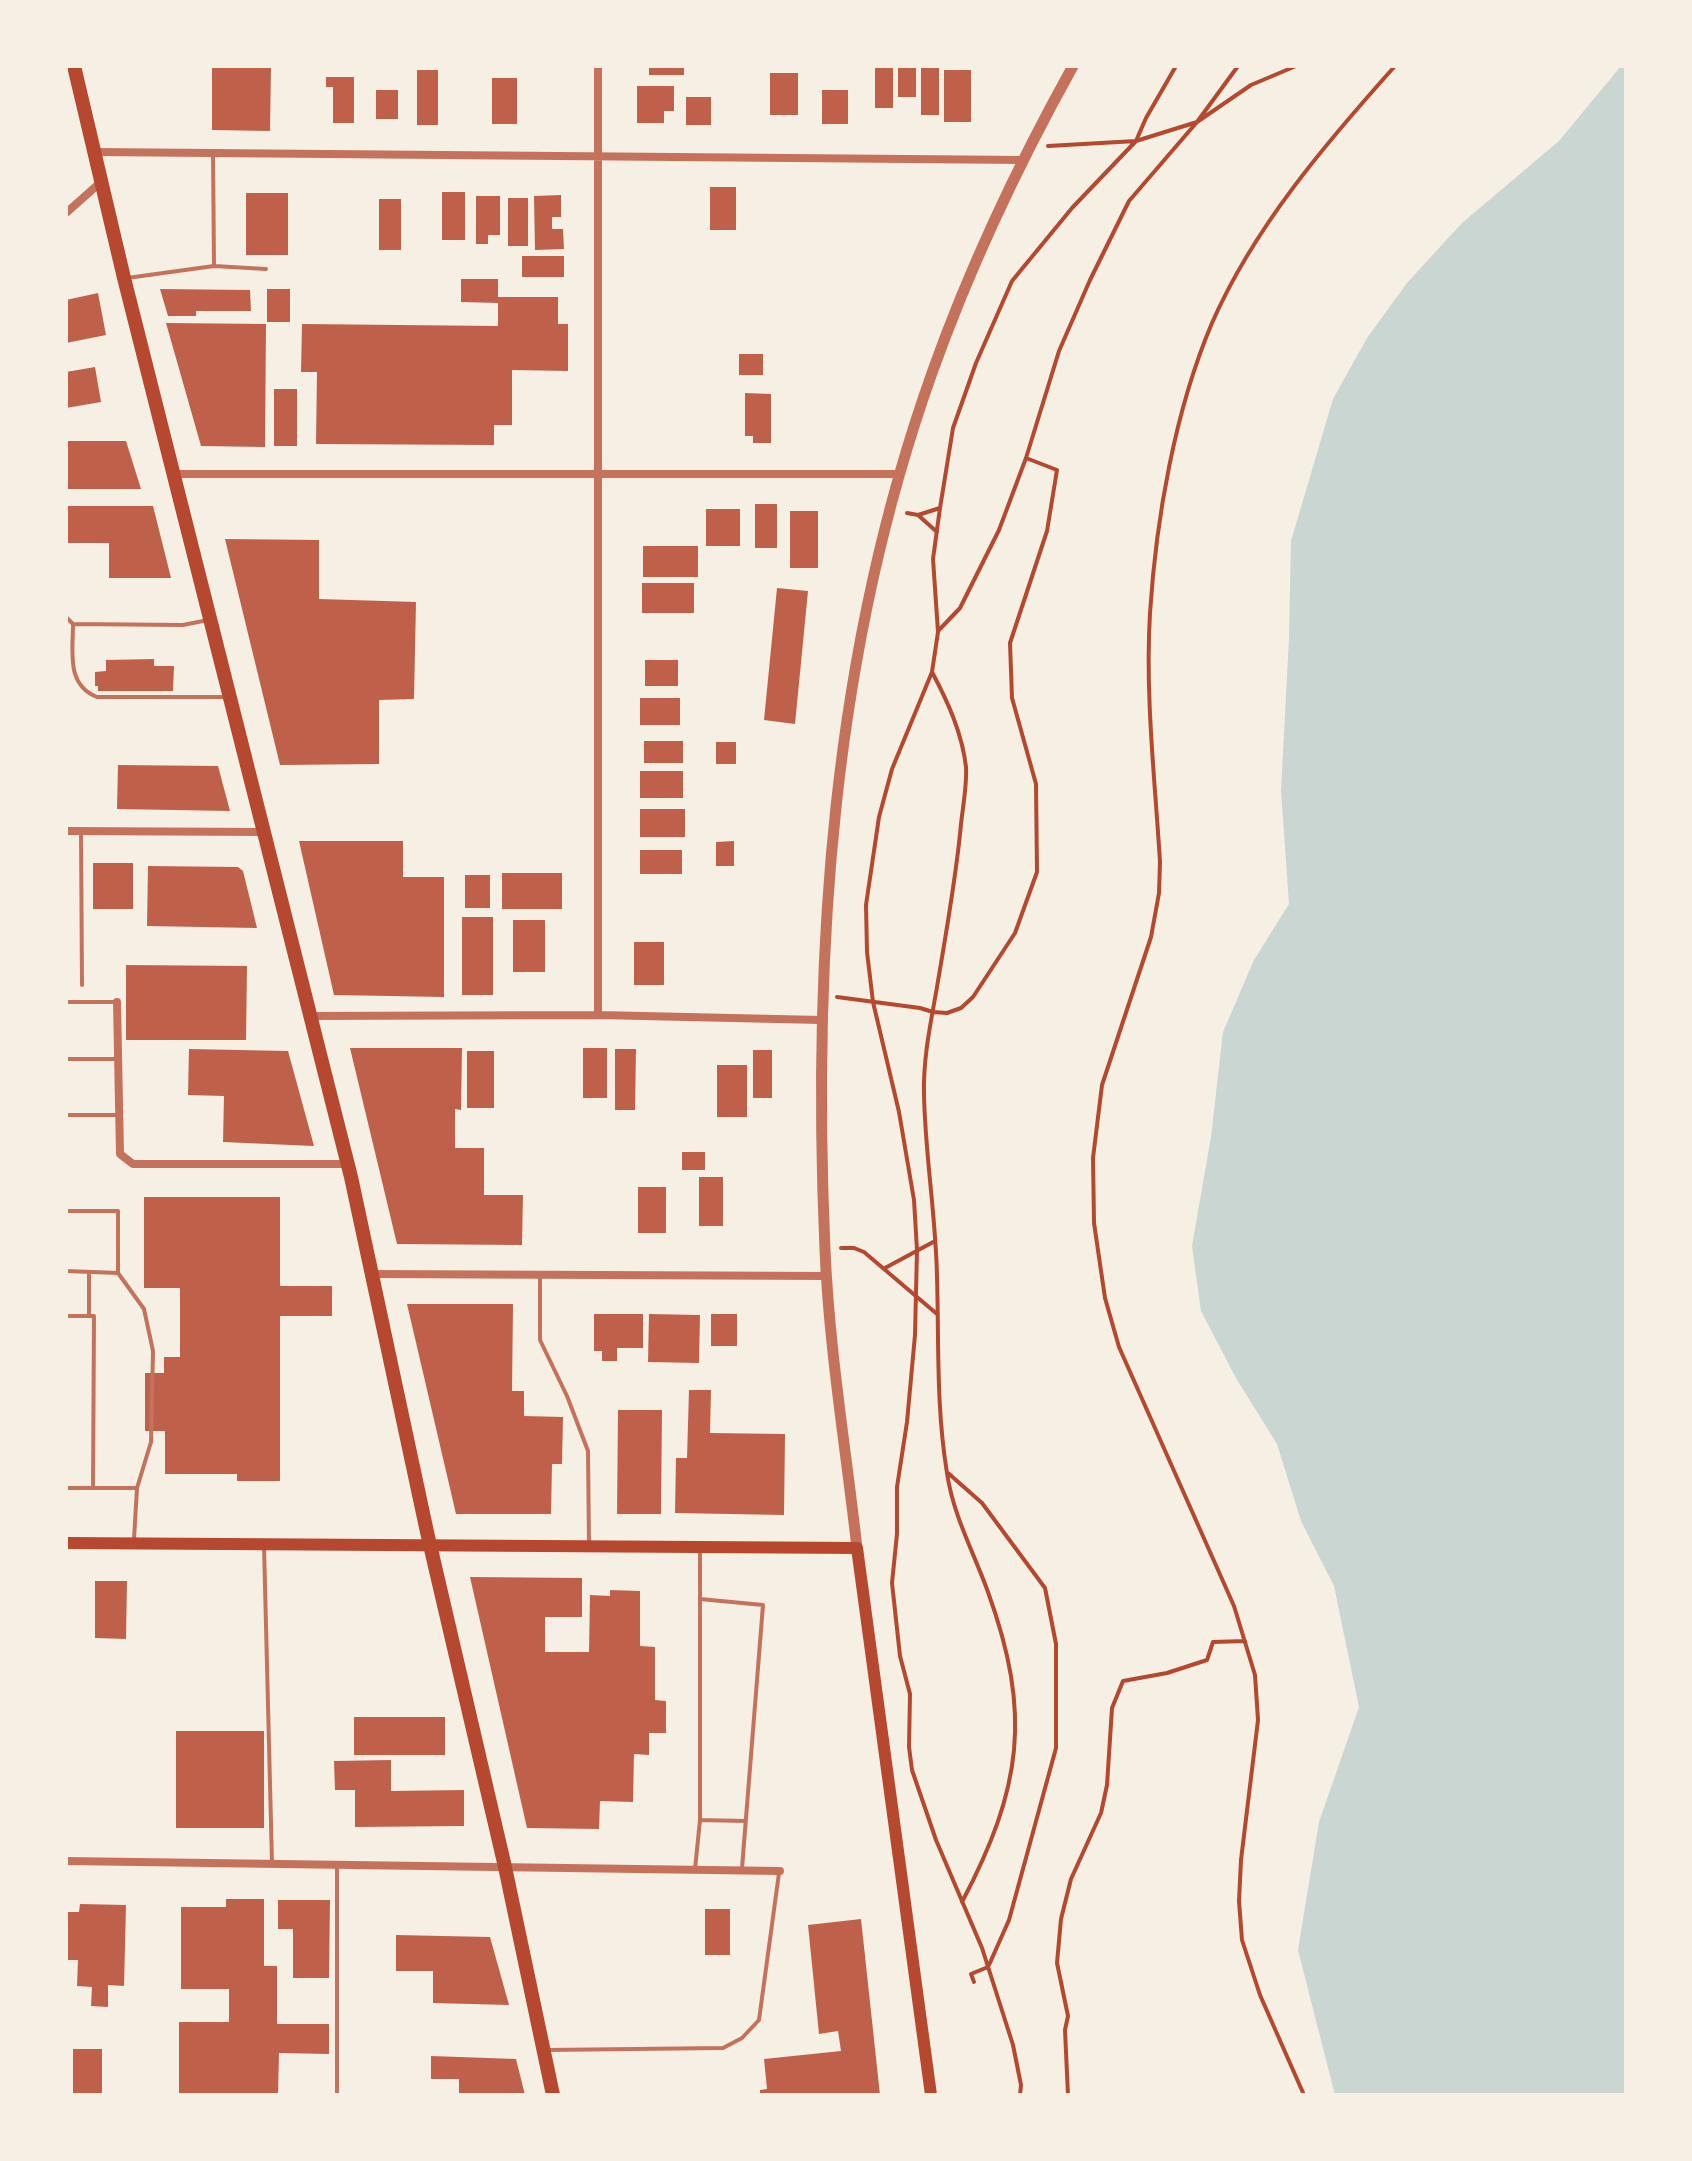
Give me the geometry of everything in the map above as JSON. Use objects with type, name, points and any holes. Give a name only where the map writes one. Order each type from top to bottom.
[{"type":"main road","points":[[74,66],[124,278],[348,1164],[553,2095]]},
{"type":"main road","points":[[66,1543],[857,1548],[931,2095]]},
{"type":"street","points":[[598,66],[598,1015]]},
{"type":"street","points":[[857,1548],[827,1276],[821,1020],[832,841],[845,731],[866,612],[900,474],[932,374],[971,272],[1022,160],[1073,66]]},
{"type":"street","points":[[95,152],[1022,160]]},
{"type":"street","points":[[66,213],[102,181]]},
{"type":"street","points":[[174,474],[900,474]]},
{"type":"street","points":[[66,831],[263,832]]},
{"type":"street","points":[[117,1002],[120,1154],[133,1164],[348,1164]]},
{"type":"street","points":[[309,1016],[598,1015],[821,1020]]},
{"type":"street","points":[[370,1274],[827,1276]]},
{"type":"street","points":[[66,1861],[780,1871]]},
{"type":"lane","points":[[213,153],[214,266]]},
{"type":"lane","points":[[124,278],[214,266],[266,269]]},
{"type":"lane","points":[[66,617],[73,624],[183,625],[210,620]]},
{"type":"lane","points":[[73,624],[73,673],[86,693],[97,697],[230,697]]},
{"type":"lane","points":[[81,831],[82,985]]},
{"type":"lane","points":[[66,1002],[117,1002]]},
{"type":"lane","points":[[66,1059],[118,1059]]},
{"type":"lane","points":[[66,1115],[118,1115]]},
{"type":"lane","points":[[66,1211],[118,1211],[118,1273],[144,1309],[153,1351],[151,1442],[137,1488],[134,1544]]},
{"type":"lane","points":[[66,1271],[118,1273]]},
{"type":"lane","points":[[89,1272],[89,1316]]},
{"type":"lane","points":[[540,1274],[540,1340],[567,1396],[588,1451],[589,1547]]},
{"type":"lane","points":[[66,1316],[94,1316],[93,1488]]},
{"type":"lane","points":[[66,1488],[137,1488]]},
{"type":"lane","points":[[264,1545],[272,1863]]},
{"type":"lane","points":[[695,1870],[700,1820],[700,1547]]},
{"type":"lane","points":[[700,1599],[763,1605],[742,1871]]},
{"type":"lane","points":[[700,1820],[746,1821]]},
{"type":"lane","points":[[337,1864],[337,2095]]},
{"type":"lane","points":[[544,2050],[723,2048],[742,2038],[759,2020],[780,1871]]},
{"type":"path","points":[[1020,2095],[1013,2045],[988,1967],[936,1840],[912,1770],[909,1747],[910,1694],[900,1656],[892,1583],[897,1534],[897,1487],[911,1391],[917,1250],[914,1200],[899,1112],[873,1002],[866,905],[879,817],[892,769],[932,672],[938,632],[933,559],[940,508],[953,428],[976,363],[1012,281],[1072,208],[1136,141],[1176,66]]},
{"type":"path","points":[[938,632],[960,608],[999,530],[1026,458],[1059,351],[1129,201],[1197,122],[1238,66]]},
{"type":"path","points":[[1044,146],[1136,141],[1197,122],[1251,85],[1296,66]]},
{"type":"path","points":[[1304,2095],[1260,1995],[1242,1940],[1239,1901],[1241,1860],[1258,1720],[1255,1675],[1234,1606],[1119,1347],[1105,1298],[1094,1223],[1094,1146],[1102,1085],[1151,937],[1159,893],[1150,613],[1172,454],[1186,400],[1212,323],[1273,216],[1357,108],[1395,66]]},
{"type":"path","points":[[837,997],[933,1012],[947,1013],[961,1008],[973,997],[1015,933],[1037,872],[1036,784],[1012,698],[1010,643],[1047,531],[1057,470],[1026,458]]},
{"type":"path","points":[[907,513],[918,515],[940,508]]},
{"type":"path","points":[[918,515],[937,532]]},
{"type":"path","points":[[932,672],[948,702],[961,738],[966,769],[957,870],[926,1045],[924,1091],[935,1241],[937,1378],[947,1472],[968,1544],[1006,1642],[1014,1688],[1015,1750],[1007,1793],[986,1856],[962,1902]]},
{"type":"path","points":[[885,1268],[935,1241]]},
{"type":"path","points":[[841,1248],[864,1252],[937,1314]]},
{"type":"path","points":[[947,1472],[982,1503],[1045,1588],[1056,1644],[1056,1748],[1009,1920],[988,1967],[971,1974],[974,1982]]},
{"type":"path","points":[[878,1582],[892,1583]]},
{"type":"path","points":[[1068,2095],[1065,2030],[1068,2016],[1057,1963],[1061,1919],[1071,1879],[1101,1813],[1107,1785],[1112,1708],[1123,1681],[1167,1673],[1207,1660],[1213,1642],[1245,1641]]},
{"type":"path","points":[[1021,2085],[1027,2095]]},
{"type":"shaded area","points":[[1621,66],[1626,66],[1626,2095],[1335,2095],[1298,1950],[1319,1822],[1359,1707],[1334,1586],[1301,1521],[1277,1444],[1236,1378],[1201,1311],[1192,1246],[1211,1137],[1223,1032],[1254,960],[1289,904],[1281,791],[1291,541],[1333,399],[1367,338],[1407,283],[1462,223],[1559,141]]},
{"type":"building","points":[[212,66],[271,66],[270,131],[212,130]]},
{"type":"building","points":[[649,66],[684,66],[684,75],[649,75]]},
{"type":"building","points":[[875,66],[893,66],[893,108],[875,108]]},
{"type":"building","points":[[898,66],[916,66],[916,97],[898,97]]},
{"type":"building","points":[[921,66],[939,66],[939,115],[921,115]]},
{"type":"building","points":[[417,70],[438,70],[438,125],[417,125]]},
{"type":"building","points":[[944,70],[971,70],[971,122],[944,122]]},
{"type":"building","points":[[770,73],[798,73],[798,115],[770,115]]},
{"type":"building","points":[[326,77],[354,77],[354,123],[333,123],[333,87],[326,87]]},
{"type":"building","points":[[492,78],[517,78],[517,124],[492,124]]},
{"type":"building","points":[[637,86],[674,86],[674,111],[664,111],[664,123],[637,123]]},
{"type":"building","points":[[376,90],[398,90],[398,119],[376,119]]},
{"type":"building","points":[[822,90],[848,90],[848,124],[822,124]]},
{"type":"building","points":[[686,97],[711,97],[711,125],[686,125]]},
{"type":"building","points":[[710,187],[736,187],[736,230],[710,230]]},
{"type":"building","points":[[442,192],[465,192],[465,240],[442,240]]},
{"type":"building","points":[[246,193],[288,193],[288,255],[246,255]]},
{"type":"building","points":[[561,195],[561,217],[552,217],[552,229],[563,229],[564,249],[535,250],[534,196]]},
{"type":"building","points":[[476,196],[500,196],[500,235],[488,235],[488,244],[476,244]]},
{"type":"building","points":[[508,198],[528,198],[528,246],[508,246]]},
{"type":"building","points":[[379,199],[401,199],[401,250],[379,250]]},
{"type":"building","points":[[522,256],[564,256],[564,277],[522,277]]},
{"type":"building","points":[[461,279],[498,279],[498,297],[558,297],[558,324],[568,324],[568,371],[512,370],[512,425],[494,425],[494,445],[316,444],[317,372],[301,372],[302,324],[498,326],[498,303],[461,302]]},
{"type":"building","points":[[160,289],[250,290],[251,311],[196,311],[196,316],[168,316]]},
{"type":"building","points":[[267,289],[290,289],[290,322],[267,322]]},
{"type":"building","points":[[98,293],[106,335],[66,343],[66,300]]},
{"type":"building","points":[[166,323],[266,324],[265,447],[201,446]]},
{"type":"building","points":[[739,354],[763,354],[763,375],[739,375]]},
{"type":"building","points":[[95,367],[101,402],[66,408],[66,372]]},
{"type":"building","points":[[274,389],[297,389],[297,446],[274,446]]},
{"type":"building","points":[[745,393],[771,394],[771,443],[753,443],[753,436],[745,436]]},
{"type":"building","points":[[66,441],[126,441],[141,489],[66,489]]},
{"type":"building","points":[[755,504],[777,504],[777,548],[755,548]]},
{"type":"building","points":[[66,506],[153,506],[171,578],[109,578],[109,543],[66,543]]},
{"type":"building","points":[[706,509],[740,509],[740,546],[706,546]]},
{"type":"building","points":[[790,511],[818,511],[818,568],[790,568]]},
{"type":"building","points":[[225,539],[319,540],[319,599],[416,602],[414,699],[379,700],[379,764],[280,765]]},
{"type":"building","points":[[643,546],[698,546],[698,577],[643,577]]},
{"type":"building","points":[[642,583],[694,583],[694,613],[642,613]]},
{"type":"building","points":[[777,588],[808,591],[795,724],[764,720]]},
{"type":"building","points":[[154,659],[154,666],[174,666],[173,691],[98,691],[98,686],[95,686],[95,672],[106,671],[106,660]]},
{"type":"building","points":[[645,660],[678,660],[678,686],[645,686]]},
{"type":"building","points":[[640,698],[680,698],[680,725],[640,725]]},
{"type":"building","points":[[644,741],[683,741],[683,763],[644,763]]},
{"type":"building","points":[[716,742],[736,742],[736,764],[716,764]]},
{"type":"building","points":[[118,765],[218,766],[230,811],[117,809]]},
{"type":"building","points":[[640,771],[683,771],[683,798],[640,798]]},
{"type":"building","points":[[640,809],[685,809],[685,837],[640,837]]},
{"type":"building","points":[[299,841],[403,841],[403,877],[444,877],[444,997],[334,995]]},
{"type":"building","points":[[734,841],[734,866],[716,866],[716,842]]},
{"type":"building","points":[[640,850],[682,850],[682,874],[640,874]]},
{"type":"building","points":[[93,863],[133,863],[133,909],[93,909]]},
{"type":"building","points":[[148,866],[238,867],[243,871],[257,928],[147,926]]},
{"type":"building","points":[[502,873],[562,873],[562,909],[502,909]]},
{"type":"building","points":[[465,875],[490,875],[490,908],[465,908]]},
{"type":"building","points":[[462,917],[493,917],[493,995],[462,995]]},
{"type":"building","points":[[513,920],[545,920],[545,972],[513,972]]},
{"type":"building","points":[[634,942],[664,942],[664,985],[634,985]]},
{"type":"building","points":[[126,965],[247,966],[246,1040],[126,1040]]},
{"type":"building","points":[[350,1048],[462,1048],[461,1110],[455,1109],[455,1148],[484,1148],[484,1195],[523,1195],[522,1245],[397,1244]]},
{"type":"building","points":[[583,1048],[607,1048],[607,1098],[583,1098]]},
{"type":"building","points":[[189,1049],[288,1051],[314,1146],[223,1142],[224,1096],[188,1095]]},
{"type":"building","points":[[615,1049],[636,1049],[635,1110],[615,1110]]},
{"type":"building","points":[[753,1050],[772,1050],[772,1098],[753,1098]]},
{"type":"building","points":[[467,1051],[494,1051],[494,1108],[467,1108]]},
{"type":"building","points":[[717,1065],[747,1065],[747,1117],[717,1117]]},
{"type":"building","points":[[682,1152],[705,1152],[705,1170],[682,1170]]},
{"type":"building","points":[[699,1177],[723,1177],[723,1226],[699,1226]]},
{"type":"building","points":[[638,1187],[666,1187],[666,1233],[638,1233]]},
{"type":"building","points":[[144,1197],[280,1197],[280,1286],[332,1286],[332,1316],[280,1316],[280,1481],[237,1481],[237,1474],[165,1474],[165,1431],[145,1431],[145,1373],[164,1373],[164,1357],[180,1357],[180,1288],[144,1288]]},
{"type":"building","points":[[407,1304],[513,1304],[512,1391],[524,1391],[524,1416],[563,1417],[562,1464],[552,1464],[551,1514],[456,1514]]},
{"type":"building","points":[[594,1314],[643,1314],[643,1348],[617,1348],[617,1361],[602,1361],[602,1351],[594,1351]]},
{"type":"building","points":[[649,1314],[700,1315],[699,1363],[648,1362]]},
{"type":"building","points":[[711,1314],[737,1314],[737,1346],[711,1346]]},
{"type":"building","points":[[689,1390],[711,1390],[710,1433],[785,1434],[784,1515],[675,1513],[676,1458],[687,1458]]},
{"type":"building","points":[[618,1410],[662,1410],[661,1514],[617,1514]]},
{"type":"building","points":[[470,1577],[582,1578],[582,1617],[545,1617],[545,1652],[589,1652],[590,1595],[610,1596],[610,1590],[640,1591],[640,1646],[655,1647],[655,1700],[666,1701],[666,1733],[649,1733],[649,1755],[634,1754],[633,1802],[600,1801],[599,1829],[527,1828]]},
{"type":"building","points":[[95,1581],[127,1581],[126,1639],[95,1638]]},
{"type":"building","points":[[354,1717],[445,1717],[445,1755],[354,1755]]},
{"type":"building","points":[[176,1731],[264,1731],[264,1828],[176,1828]]},
{"type":"building","points":[[391,1760],[391,1791],[464,1790],[464,1826],[355,1827],[355,1790],[335,1790],[334,1761]]},
{"type":"building","points":[[226,1899],[264,1899],[264,1966],[277,1966],[277,2024],[329,2024],[329,2054],[279,2053],[278,2095],[179,2095],[179,2022],[229,2022],[229,1989],[181,1989],[181,1907],[226,1907]]},
{"type":"building","points":[[278,1900],[330,1900],[329,1978],[293,1978],[293,1929],[278,1929]]},
{"type":"building","points":[[80,1904],[126,1905],[124,1986],[108,1985],[108,2007],[91,2006],[92,1987],[77,1986],[78,1960],[66,1960],[66,1912],[79,1912]]},
{"type":"building","points":[[705,1909],[730,1909],[730,1955],[705,1955]]},
{"type":"building","points":[[861,1919],[880,2095],[760,2095],[760,2090],[767,2089],[764,2059],[841,2051],[838,2031],[819,2034],[808,1925]]},
{"type":"building","points":[[396,1935],[490,1937],[509,2005],[433,2003],[433,1971],[396,1971]]},
{"type":"building","points":[[73,2049],[102,2049],[102,2095],[73,2095]]},
{"type":"building","points":[[431,2056],[516,2059],[525,2095],[459,2095],[459,2079],[431,2079]]}]
